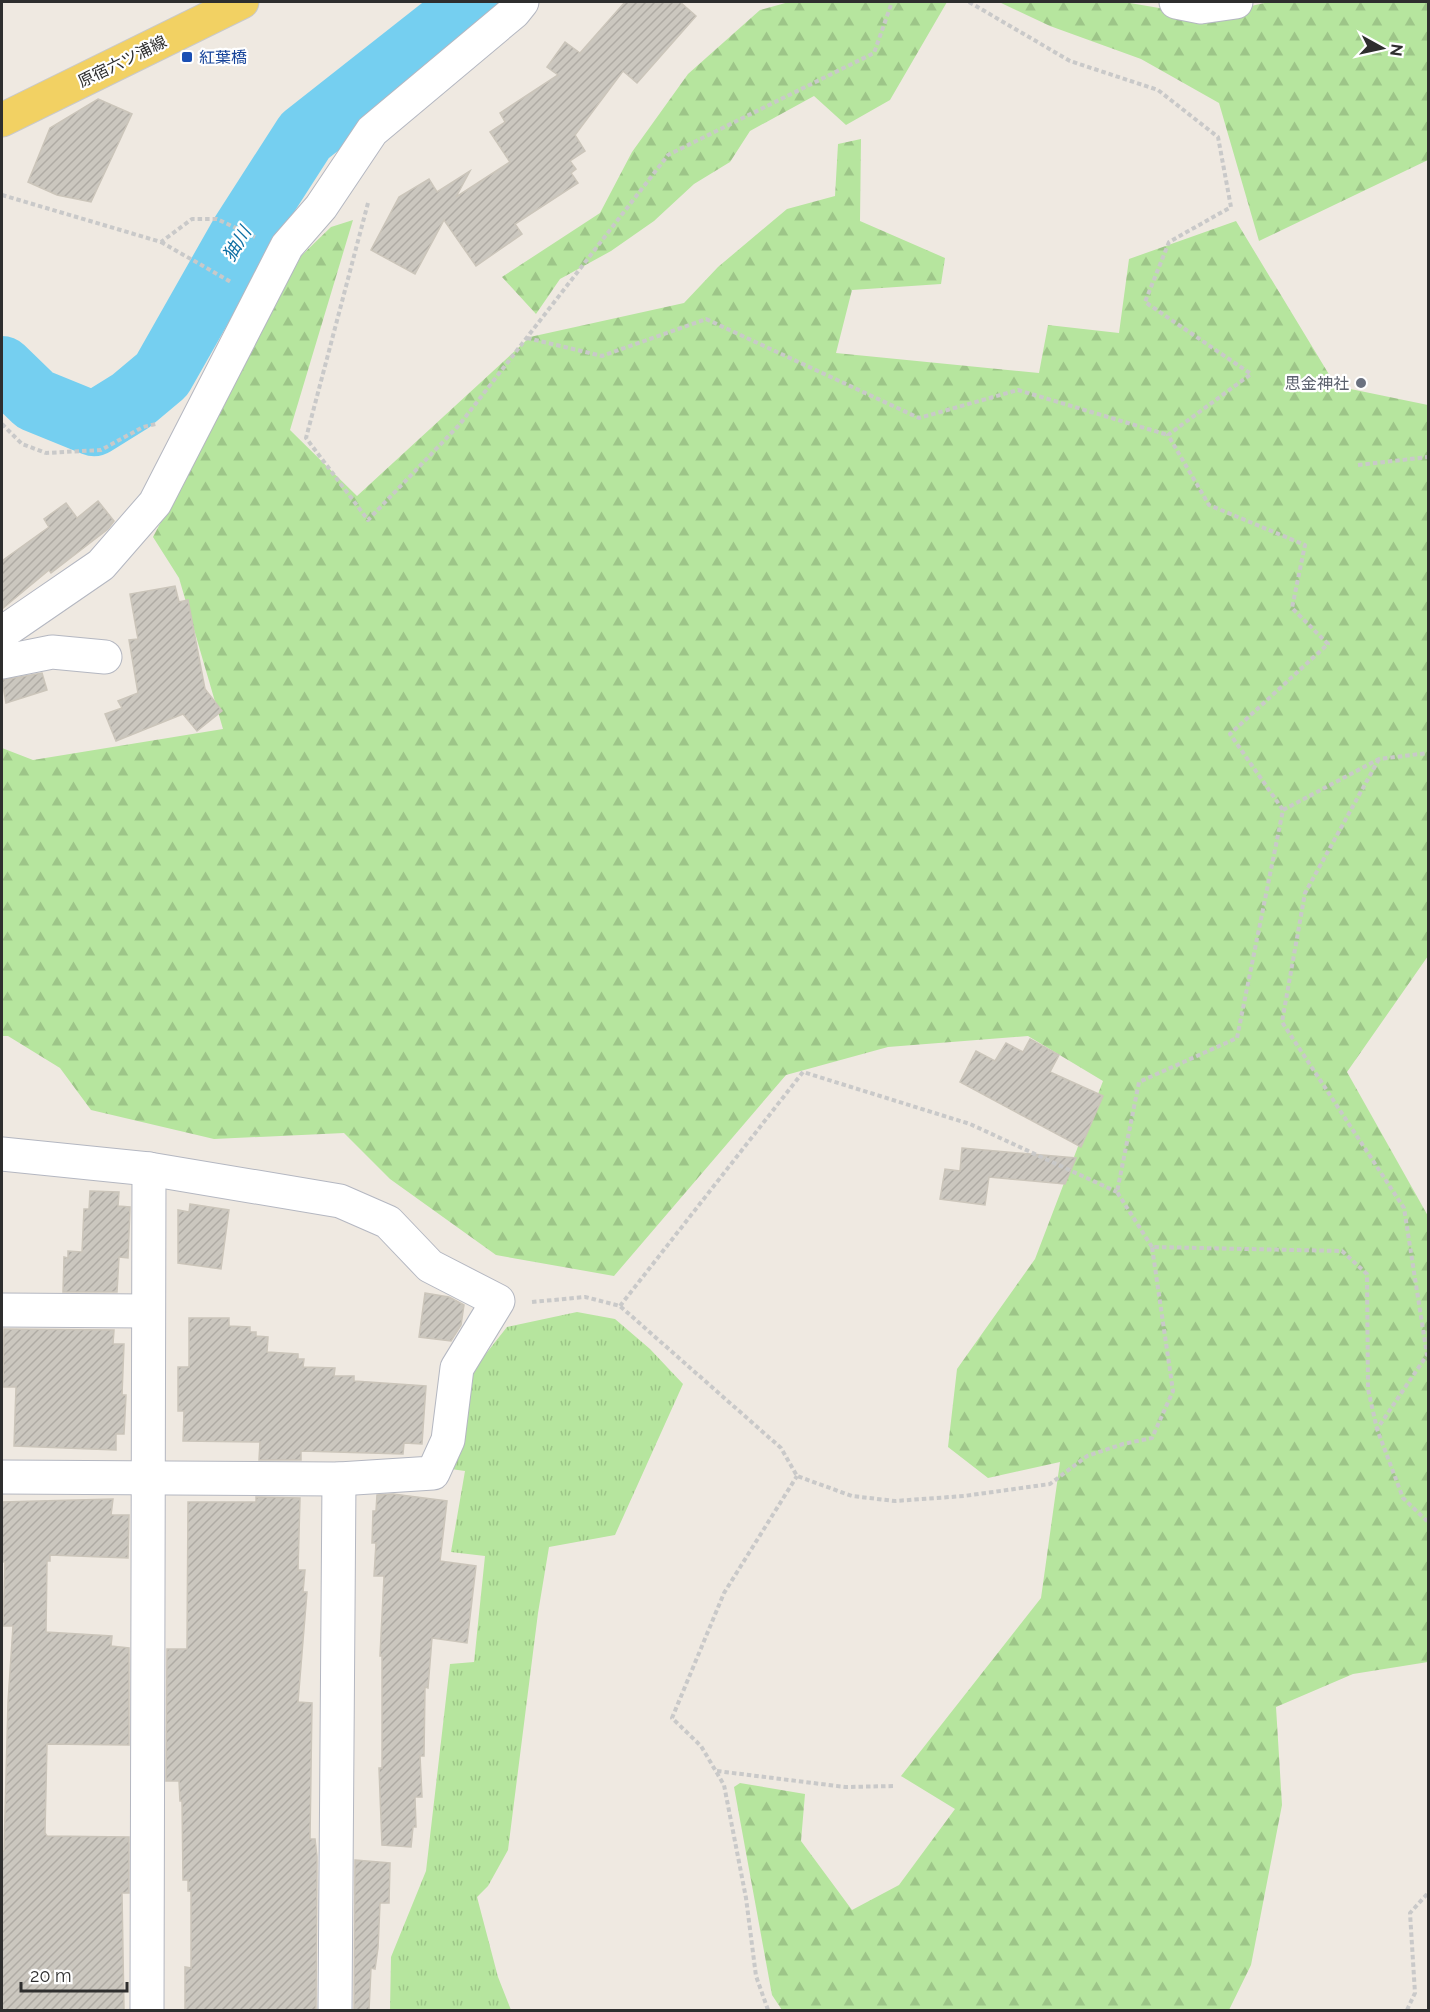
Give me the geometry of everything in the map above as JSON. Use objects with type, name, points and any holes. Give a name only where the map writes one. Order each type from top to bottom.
[{"type":"main road","name":"原宿六ツ浦線","points":[[2,120],[242,2]]},
{"type":"street","points":[[2,633],[101,565],[155,503],[287,246],[321,207],[372,131],[514,12],[522,2]]},
{"type":"street","points":[[1176,2],[1201,6],[1236,2]]},
{"type":"street","points":[[2,662],[52,652],[105,657]]},
{"type":"street","points":[[2,1154],[149,1168],[340,1201],[388,1222],[430,1266],[498,1301],[457,1368],[448,1440],[433,1473],[339,1479],[2,1477]]},
{"type":"street","points":[[147,2010],[149,1168]]},
{"type":"street","points":[[2,1310],[148,1311]]},
{"type":"street","points":[[336,2010],[339,1479]]},
{"type":"path","points":[[369,198],[306,438],[368,520],[460,424],[668,155],[874,53],[892,2]]},
{"type":"path","points":[[969,2],[1071,61],[1158,90],[1218,137],[1231,207],[1169,242],[1145,302],[1251,374],[1168,435]]},
{"type":"path","points":[[2,195],[162,243],[236,285]]},
{"type":"path","points":[[162,243],[192,219],[217,219],[260,240]]},
{"type":"path","points":[[527,338],[602,356],[706,319],[920,418],[1018,390],[1168,435],[1209,505],[1305,545],[1292,608],[1328,644],[1230,734],[1283,810],[1237,1038],[1139,1082],[1117,1192]]},
{"type":"path","points":[[2,424],[22,444],[46,453],[101,450],[143,427],[165,422],[191,431]]},
{"type":"path","points":[[1358,465],[1428,457]]},
{"type":"path","points":[[1283,810],[1379,759],[1428,753]]},
{"type":"path","points":[[1377,1429],[1427,1354],[1404,1208],[1282,1022],[1305,892],[1379,759]]},
{"type":"path","points":[[498,1301],[528,1302],[585,1297],[620,1306],[781,1448],[796,1476],[852,1496],[895,1502],[964,1496],[1050,1484],[1087,1456],[1152,1438],[1173,1391],[1152,1247],[1117,1192],[970,1124],[803,1072],[620,1306]]},
{"type":"path","points":[[1152,1247],[1342,1251],[1367,1274],[1368,1389],[1377,1429],[1402,1498],[1428,1522]]},
{"type":"path","points":[[768,2010],[756,1976],[746,1898],[724,1785],[701,1746],[672,1718],[724,1593],[796,1476]]},
{"type":"path","points":[[716,1771],[845,1787],[896,1786]]},
{"type":"path","points":[[1407,2010],[1415,1993],[1410,1912],[1428,1893]]},
{"type":"green space","points":[[789,2],[947,2],[890,100],[846,125],[814,96],[750,131],[730,162],[694,184],[654,221],[611,251],[560,279],[536,314],[502,277],[600,213],[632,152],[688,74],[760,10]]},
{"type":"green space","points":[[999,2],[1124,2],[1206,16],[1269,2],[1428,2],[1428,160],[1259,241],[1219,103],[1141,59],[1050,26]]},
{"type":"green space","points":[[861,139],[860,221],[945,258],[941,284],[852,290],[836,353],[1039,373],[1048,325],[1119,333],[1129,259],[1236,221],[1336,386],[1428,405],[1428,956],[1347,1072],[1428,1216],[1428,1662],[1353,1674],[1276,1707],[1282,1805],[1251,1965],[1229,2010],[782,2010],[772,1995],[734,1787],[740,1783],[805,1794],[801,1841],[852,1910],[899,1885],[955,1809],[901,1776],[1041,1598],[1060,1462],[988,1478],[948,1447],[957,1369],[1035,1259],[1103,1081],[1028,1036],[888,1047],[786,1075],[614,1276],[496,1255],[390,1179],[344,1133],[214,1139],[91,1110],[60,1068],[8,1036],[2,1036],[2,748],[33,760],[223,729],[179,578],[153,537],[301,256],[331,227],[353,220],[290,430],[357,496],[530,337],[684,303],[718,267],[787,209],[835,196],[838,144]]},
{"type":"green space","points":[[577,1312],[615,1319],[650,1349],[683,1384],[615,1535],[549,1547],[538,1613],[508,1850],[488,1886],[477,1897],[498,1977],[511,2010],[390,2010],[391,1957],[426,1871],[450,1664],[474,1662],[485,1556],[451,1552],[465,1471],[451,1469],[462,1384],[507,1327]]},
{"type":"building","points":[[625,2],[680,2],[696,16],[637,83],[623,71],[575,135],[585,151],[570,161],[576,169],[571,173],[578,183],[515,224],[522,234],[476,266],[444,220],[415,274],[371,250],[399,197],[429,179],[437,192],[470,171],[456,197],[510,162],[490,132],[505,122],[500,113],[558,75],[547,67],[565,42],[580,53]]},
{"type":"building","points":[[98,99],[132,114],[91,202],[57,195],[28,182],[50,128]]},
{"type":"building","points":[[98,501],[114,521],[108,529],[51,573],[49,570],[2,609],[2,561],[49,527],[44,519],[66,503],[77,518]]},
{"type":"building","points":[[175,586],[179,602],[188,600],[205,689],[222,711],[197,731],[183,714],[116,741],[105,714],[122,708],[118,701],[138,693],[129,640],[138,639],[130,594]]},
{"type":"building","points":[[42,673],[47,690],[6,703],[2,680]]},
{"type":"building","points":[[1030,1039],[1059,1055],[1050,1072],[1103,1096],[1081,1147],[960,1082],[976,1051],[995,1061],[1006,1043],[1023,1052]]},
{"type":"building","points":[[962,1148],[1076,1158],[1065,1184],[989,1177],[985,1205],[940,1199],[945,1169],[960,1171]]},
{"type":"building","points":[[90,1191],[119,1192],[118,1206],[130,1207],[128,1258],[119,1257],[117,1292],[63,1292],[64,1257],[68,1258],[68,1251],[82,1252],[84,1209],[89,1209]]},
{"type":"building","points":[[190,1204],[229,1210],[221,1269],[178,1263],[178,1210],[189,1212]]},
{"type":"building","points":[[425,1293],[449,1297],[464,1305],[461,1325],[451,1341],[419,1337]]},
{"type":"building","points":[[189,1318],[229,1318],[229,1326],[250,1327],[250,1332],[256,1332],[256,1336],[268,1337],[267,1352],[298,1354],[298,1359],[304,1359],[303,1367],[335,1368],[334,1376],[354,1376],[354,1381],[426,1386],[422,1444],[404,1443],[403,1454],[301,1451],[301,1460],[259,1460],[260,1442],[183,1441],[184,1411],[178,1411],[178,1367],[189,1367]]},
{"type":"building","points":[[4,1329],[114,1330],[113,1344],[124,1344],[122,1395],[126,1395],[124,1434],[116,1434],[116,1450],[14,1446],[16,1387],[3,1387]]},
{"type":"building","points":[[393,1494],[447,1501],[440,1561],[476,1566],[467,1643],[432,1638],[428,1688],[425,1687],[424,1756],[420,1756],[422,1797],[415,1797],[416,1827],[413,1827],[411,1847],[382,1845],[379,1768],[382,1768],[382,1656],[380,1656],[384,1576],[374,1576],[376,1543],[372,1543],[373,1511],[376,1511],[377,1495]]},
{"type":"building","points":[[256,1497],[300,1498],[298,1570],[305,1570],[303,1592],[307,1592],[298,1702],[312,1703],[310,1839],[315,1839],[317,1857],[316,2010],[185,2010],[185,1967],[191,1968],[191,1891],[188,1891],[188,1880],[183,1880],[182,1801],[180,1801],[179,1781],[166,1781],[167,1649],[187,1649],[188,1502],[256,1502]]},
{"type":"building","points":[[113,1499],[111,1515],[129,1515],[128,1558],[50,1555],[50,1561],[47,1561],[46,1632],[112,1636],[111,1646],[129,1648],[129,1745],[47,1744],[45,1833],[47,1836],[129,1837],[129,1893],[122,1893],[124,2010],[2,2010],[2,1851],[4,1851],[8,1702],[13,1626],[3,1626],[5,1562],[2,1562],[2,1502]]},
{"type":"building","points":[[355,1860],[390,1863],[389,1903],[380,1903],[378,1948],[375,1969],[371,1968],[369,2010],[354,2010]]},
{"type":"waterway","name":"㹨川","points":[[2,368],[35,400],[94,424],[131,401],[162,375],[242,234],[305,136],[475,2]]},
{"type":"place","name":"紅葉橋","points":[[187,57]]},
{"type":"place","name":"思金神社","points":[[1361,383]]}]
